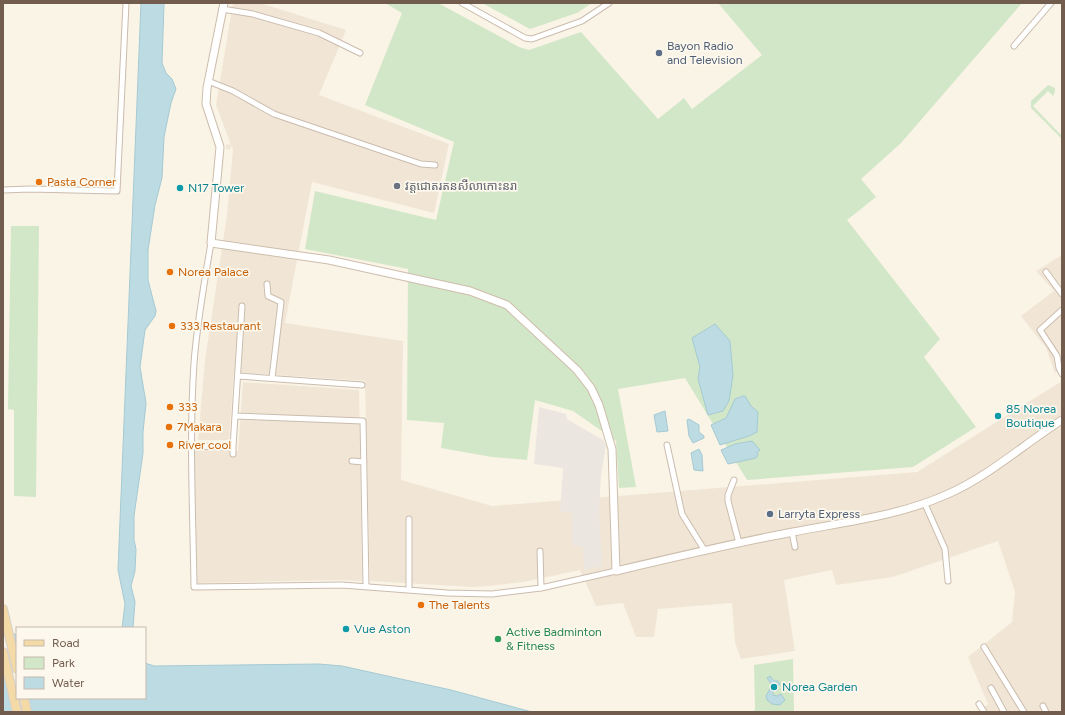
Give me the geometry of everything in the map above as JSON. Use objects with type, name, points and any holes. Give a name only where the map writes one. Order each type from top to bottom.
[{"type":"main road","points":[[3,609],[16,665]]},
{"type":"main road","points":[[3,652],[17,712]]},
{"type":"main road","points":[[24,699],[27,712]]},
{"type":"street","points":[[3,190],[30,188],[117,191],[126,3]]},
{"type":"street","points":[[462,3],[525,38],[532,39],[582,21],[609,3]]},
{"type":"street","points":[[1014,46],[1051,3]]},
{"type":"street","points":[[360,53],[319,33],[223,6],[208,81],[206,104],[220,147],[211,243],[196,341],[192,446],[194,588],[342,585],[474,594],[507,593],[541,588],[739,543],[858,520],[925,504],[970,482],[1062,420]]},
{"type":"street","points":[[208,81],[233,91],[274,114],[421,164],[435,164]]},
{"type":"street","points":[[211,243],[329,260],[470,291],[508,305],[577,370],[591,388],[599,405],[612,449],[616,571]]},
{"type":"street","points":[[1046,272],[1062,294]]},
{"type":"street","points":[[267,284],[268,296],[281,302],[272,378]]},
{"type":"street","points":[[233,454],[242,306]]},
{"type":"street","points":[[1062,310],[1040,330],[1057,356],[1059,368],[1062,374]]},
{"type":"street","points":[[238,376],[362,385]]},
{"type":"street","points":[[235,416],[363,421],[366,586]]},
{"type":"street","points":[[667,445],[682,514],[705,551]]},
{"type":"street","points":[[192,446],[233,447]]},
{"type":"street","points":[[352,461],[364,462]]},
{"type":"street","points":[[734,480],[728,495],[728,501],[739,543]]},
{"type":"street","points":[[925,504],[944,549],[948,581]]},
{"type":"street","points":[[409,519],[409,589]]},
{"type":"street","points":[[792,532],[795,547]]},
{"type":"street","points":[[540,551],[541,588]]},
{"type":"street","points":[[984,647],[1024,712]]},
{"type":"street","points":[[991,688],[1004,712]]},
{"type":"street","points":[[979,704],[984,712]]},
{"type":"street","points":[[1043,706],[1046,712]]},
{"type":"shaded area","points":[[233,3],[260,3],[346,30],[319,95],[449,144],[434,213],[312,182],[285,323],[403,341],[401,480],[492,506],[917,472],[1062,381],[1062,712],[977,712],[988,704],[968,657],[1012,622],[1015,592],[998,541],[893,577],[836,585],[832,570],[784,580],[795,651],[741,659],[735,643],[732,603],[658,609],[654,637],[636,637],[623,603],[596,606],[580,570],[524,582],[471,587],[370,581],[365,381],[234,372],[229,440],[198,440],[205,360],[227,215],[233,149],[231,146],[230,150],[226,149],[226,144],[231,145],[216,105]]},
{"type":"shaded area","points":[[1062,255],[1062,369],[1055,373],[1046,348],[1021,316],[1054,291],[1036,271]]},
{"type":"shaded area","points":[[243,382],[359,390],[362,581],[338,580],[197,583],[194,448],[238,451]]},
{"type":"shaded area","points":[[539,407],[566,414],[567,419],[603,440],[606,446],[601,475],[599,509],[602,566],[584,570],[583,547],[572,545],[572,513],[560,512],[563,468],[534,464]]},
{"type":"green space","points":[[385,3],[438,3],[519,47],[529,50],[581,32],[658,119],[684,98],[692,109],[762,55],[718,3],[1022,3],[901,143],[861,179],[876,197],[847,220],[940,339],[924,357],[976,427],[913,467],[747,480],[685,378],[618,389],[636,487],[619,488],[616,441],[573,411],[535,400],[527,460],[492,457],[441,448],[444,423],[407,420],[408,269],[305,249],[315,191],[436,220],[454,142],[365,105],[402,13]]},
{"type":"green space","points":[[482,3],[592,3],[577,13],[530,29]]},
{"type":"green space","points":[[1048,85],[1055,88],[1053,96],[1048,91],[1033,106],[1062,136],[1062,139],[1031,108],[1031,101]]},
{"type":"green space","points":[[11,226],[39,226],[36,497],[14,496],[14,410],[8,409]]},
{"type":"green space","name":"Norea Garden","points":[[793,659],[794,712],[753,712],[755,709],[754,665]]},
{"type":"water","points":[[141,3],[164,3],[162,63],[166,73],[172,79],[176,89],[171,103],[164,137],[162,178],[155,205],[148,250],[148,280],[156,311],[155,316],[145,330],[140,367],[146,403],[143,432],[143,453],[134,516],[134,540],[136,549],[135,571],[131,586],[135,602],[133,627],[122,627],[125,604],[118,570]]},
{"type":"water","points":[[715,324],[730,341],[733,375],[729,401],[723,411],[708,415],[698,379],[700,367],[692,338]]},
{"type":"water","points":[[745,396],[751,406],[758,412],[757,432],[720,445],[711,425],[726,418],[735,399]]},
{"type":"water","points":[[665,411],[668,431],[657,432],[654,415]]},
{"type":"water","points":[[689,419],[699,425],[699,432],[704,436],[704,438],[693,443],[689,436],[687,420]]},
{"type":"water","points":[[752,441],[760,450],[757,452],[758,455],[756,458],[728,464],[721,450],[735,444]]},
{"type":"water","points":[[699,449],[702,455],[703,471],[694,470],[691,453]]},
{"type":"water","points":[[16,634],[16,699],[146,699],[146,663],[154,666],[319,664],[342,666],[451,690],[532,712],[3,712],[3,636]]},
{"type":"water","points":[[770,676],[774,681],[778,681],[780,684],[773,692],[773,695],[777,696],[781,694],[785,700],[780,705],[772,704],[767,700],[766,696],[772,685],[767,678]]},
{"type":"pier","points":[[13,633],[16,647],[16,699],[28,699],[31,712],[14,712],[3,666],[3,634]]},
{"type":"place","name":"Bayon Radio and Television","points":[[659,53]]},
{"type":"place","name":"Pasta Corner","points":[[39,182]]},
{"type":"place","name":"វត្តជោតរតនសីលាកោះនរា","points":[[397,186]]},
{"type":"place","name":"N17 Tower","points":[[180,188]]},
{"type":"place","name":"Norea Palace","points":[[170,272]]},
{"type":"place","name":"333 Restaurant","points":[[172,326]]},
{"type":"place","name":"333","points":[[170,407]]},
{"type":"place","name":"85 Norea Boutique","points":[[998,416]]},
{"type":"place","name":"7Makara","points":[[169,427]]},
{"type":"place","name":"River cool","points":[[170,445]]},
{"type":"place","name":"Larryta Express","points":[[770,514]]},
{"type":"place","name":"The Talents","points":[[421,605]]},
{"type":"place","name":"Vue Aston","points":[[346,629]]},
{"type":"place","name":"Active Badminton & Fitness","points":[[498,639]]},
{"type":"place","name":"Norea Garden","points":[[774,687]]}]
